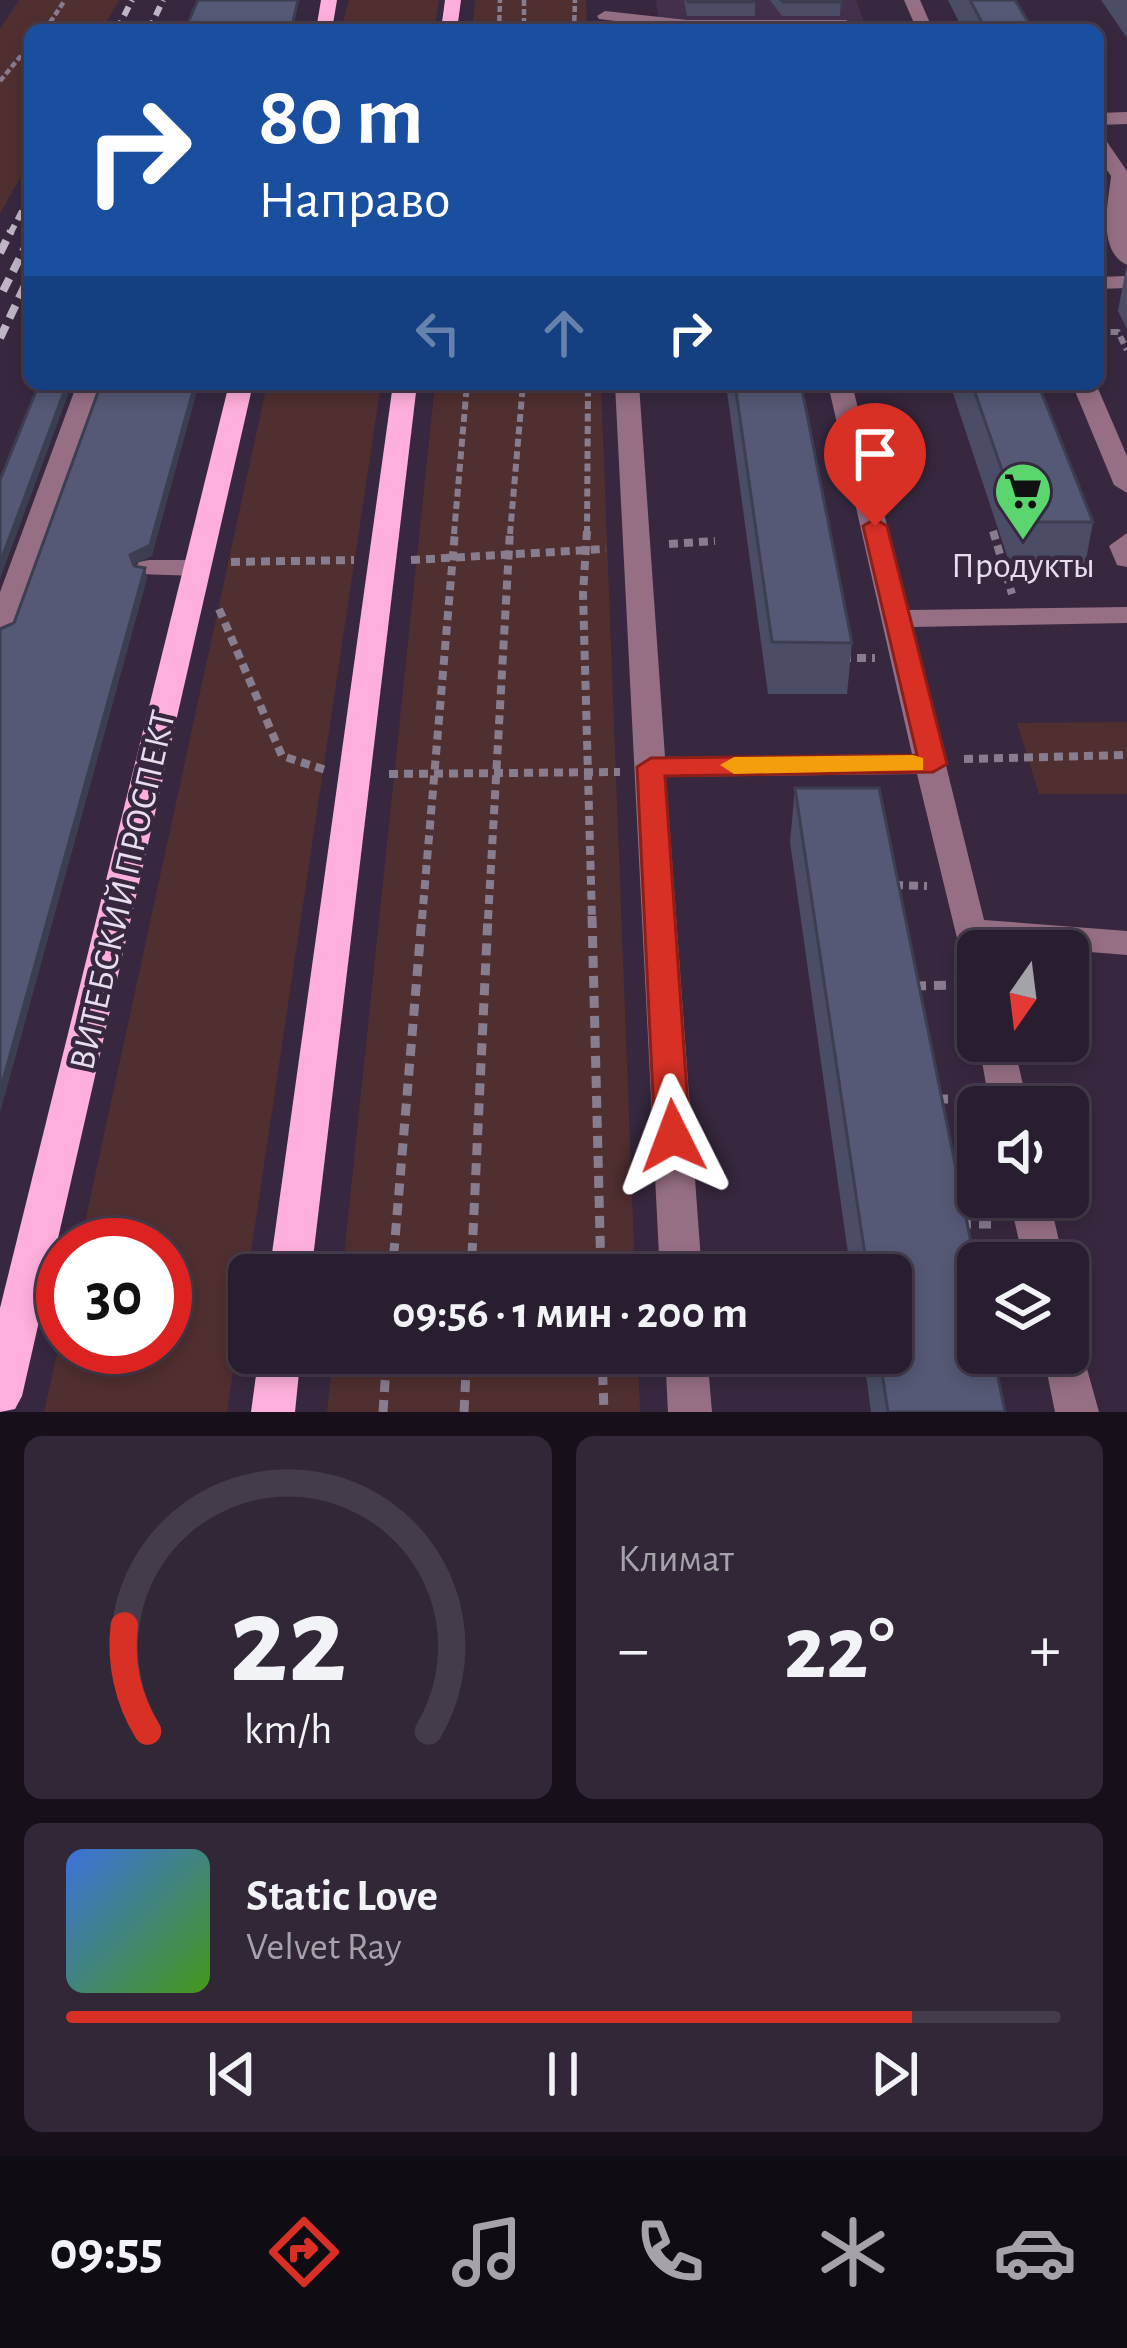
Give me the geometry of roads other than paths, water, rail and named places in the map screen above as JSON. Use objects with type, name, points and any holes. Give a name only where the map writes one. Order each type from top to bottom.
[{"type":"main road","name":"ВИТЕБСКИЙ ПРОСПЕКТ","points":[[0,1396],[240,390]]},
{"type":"main road","points":[[293,1254],[404,390]]},
{"type":"main road","points":[[273,1412],[278,1374]]},
{"type":"street","points":[[747,6],[769,8],[773,24]]},
{"type":"street","points":[[605,15],[679,24]]},
{"type":"street","points":[[1119,161],[1116,230],[1127,259]]},
{"type":"street","points":[[0,630],[33,568],[87,390]]},
{"type":"street","points":[[628,390],[680,1254]]},
{"type":"street","points":[[841,390],[970,930]]},
{"type":"street","points":[[1087,390],[1127,484]]},
{"type":"street","points":[[1127,541],[1122,546],[1127,559]]},
{"type":"street","points":[[149,568],[197,568]]},
{"type":"street","points":[[898,620],[1127,615]]},
{"type":"street","points":[[651,767],[933,764]]},
{"type":"street","points":[[1089,940],[1127,943]]},
{"type":"street","points":[[687,1374],[690,1412]]},
{"type":"railway","points":[[120,24],[132,0]]},
{"type":"railway","points":[[152,24],[163,0]]},
{"type":"railway","points":[[10,234],[24,207]]},
{"type":"railway","points":[[0,253],[11,231]]},
{"type":"railway","points":[[3,291],[24,250]]},
{"type":"railway","points":[[0,338],[24,288]]},
{"type":"place","name":"Продукты","points":[[1023,542]]}]
